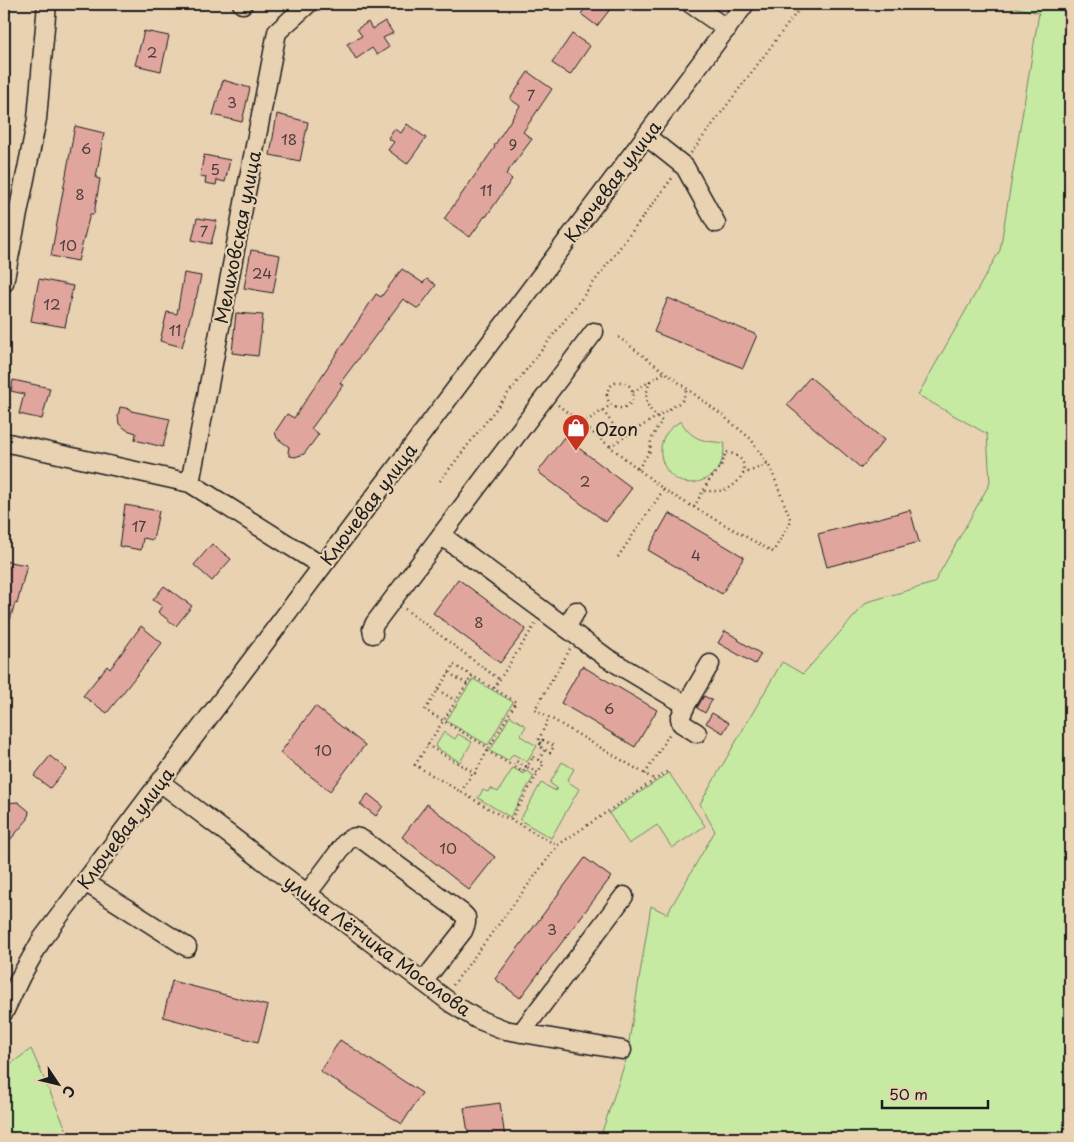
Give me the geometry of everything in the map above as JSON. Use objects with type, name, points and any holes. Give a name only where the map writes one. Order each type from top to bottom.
[{"type":"street","points":[[4,283],[37,119],[47,4]]},
{"type":"street","name":"Мелиховская улица","points":[[190,483],[277,32],[308,4]]},
{"type":"street","points":[[692,4],[727,29]]},
{"type":"street","name":"Ключевая улица","points":[[4,1012],[21,976],[42,939],[746,4]]},
{"type":"street","points":[[646,136],[685,167],[716,223]]},
{"type":"street","points":[[373,634],[372,629],[375,623],[594,332]]},
{"type":"street","points":[[4,442],[190,483],[322,566]]},
{"type":"street","points":[[441,535],[607,658],[686,705]]},
{"type":"street","points":[[572,632],[576,611]]},
{"type":"street","points":[[697,733],[681,723],[680,718],[710,664]]},
{"type":"street","name":"улица Лётчика Мосолова","points":[[160,782],[450,1003],[477,1019],[506,1030],[622,1050]]},
{"type":"street","points":[[307,894],[346,842],[352,837],[357,836],[462,913],[466,917],[463,930],[423,982]]},
{"type":"street","points":[[85,882],[187,947]]},
{"type":"street","points":[[521,1033],[624,896]]},
{"type":"path","points":[[440,482],[576,306],[802,4]]},
{"type":"path","points":[[546,396],[664,489],[773,552],[791,522],[771,469],[751,439],[617,336]]},
{"type":"path","points":[[633,392],[665,372]]},
{"type":"path","points":[[638,469],[650,451],[651,440],[662,421],[652,413],[646,402],[650,381]]},
{"type":"path","points":[[619,382],[630,386],[633,392],[631,403],[621,409],[615,408],[607,399],[609,388],[619,382]]},
{"type":"path","points":[[610,446],[682,401],[687,389]]},
{"type":"path","points":[[582,424],[611,405]]},
{"type":"path","points":[[603,411],[623,438]]},
{"type":"path","points":[[694,507],[703,491],[710,479],[722,464],[726,452],[736,455],[742,460],[743,474],[738,481],[725,490],[703,491]]},
{"type":"path","points":[[743,474],[768,464]]},
{"type":"path","points":[[618,557],[664,489]]},
{"type":"path","points":[[392,600],[500,680]]},
{"type":"path","points":[[494,688],[544,612]]},
{"type":"path","points":[[572,632],[534,710],[652,778],[654,781]]},
{"type":"path","points":[[462,792],[473,772],[475,773],[488,750],[516,702],[454,665],[425,710],[443,721],[488,750],[513,766],[523,772],[533,757],[544,763],[511,819]]},
{"type":"path","points":[[449,673],[467,684]]},
{"type":"path","points":[[472,676],[415,765],[500,815],[511,819],[558,845]]},
{"type":"path","points":[[438,690],[456,701]]},
{"type":"path","points":[[541,743],[543,740],[554,746],[550,752],[539,746],[541,743],[538,741],[549,718]]},
{"type":"path","points":[[645,774],[674,725],[681,723]]},
{"type":"path","points":[[427,745],[473,772]]},
{"type":"path","points":[[539,760],[545,749]]},
{"type":"path","points":[[513,766],[516,761],[538,773]]},
{"type":"path","points":[[453,985],[558,845],[668,771]]},
{"type":"green space","points":[[1000,4],[1070,4],[1070,1138],[600,1138],[626,1060],[651,906],[667,914],[715,831],[700,804],[782,662],[803,674],[867,602],[934,583],[990,483],[987,434],[918,395],[1000,250],[1039,13]]},
{"type":"green space","points":[[681,421],[690,433],[699,439],[725,443],[720,466],[706,479],[694,483],[682,482],[676,479],[667,471],[662,460],[661,448],[664,437],[671,428]]},
{"type":"green space","points":[[473,679],[513,702],[488,745],[446,721]]},
{"type":"green space","points":[[510,716],[526,726],[520,736],[537,746],[527,762],[513,754],[508,761],[490,751]]},
{"type":"green space","points":[[444,732],[455,739],[458,734],[472,742],[460,762],[435,747]]},
{"type":"green space","points":[[562,762],[574,769],[567,781],[579,789],[551,838],[520,820],[541,783],[556,791],[557,788],[550,783]]},
{"type":"green space","points":[[513,768],[524,774],[526,771],[534,776],[510,817],[478,798],[483,790],[488,792],[490,788],[498,792]]},
{"type":"green space","points":[[669,773],[705,826],[672,848],[657,825],[629,844],[609,813]]},
{"type":"green space","points":[[31,1049],[70,1138],[4,1138],[4,1069]]},
{"type":"building","points":[[588,4],[605,4],[611,8],[597,26],[581,14]]},
{"type":"building","points":[[385,21],[393,33],[383,38],[389,47],[377,55],[372,48],[356,59],[347,44],[362,36],[357,29],[368,22],[372,29]]},
{"type":"building","points":[[144,31],[169,36],[161,71],[135,65]]},
{"type":"building","points":[[572,34],[590,46],[570,75],[552,63]]},
{"type":"building","points":[[528,72],[552,89],[523,132],[532,139],[506,174],[512,179],[470,237],[444,219],[495,147],[520,106],[510,99]]},
{"type":"building","points":[[223,80],[250,88],[242,122],[213,115]]},
{"type":"building","points":[[277,114],[308,122],[300,161],[270,155]]},
{"type":"building","points":[[407,124],[426,138],[407,164],[388,150],[394,142],[388,138],[394,129],[401,133]]},
{"type":"building","points":[[75,126],[104,133],[96,178],[100,179],[94,214],[90,214],[78,261],[51,256]]},
{"type":"building","points":[[204,155],[230,160],[225,182],[217,180],[216,185],[205,183],[206,177],[200,176]]},
{"type":"building","points":[[197,218],[217,221],[211,244],[192,240]]},
{"type":"building","points":[[251,250],[280,255],[273,293],[244,288]]},
{"type":"building","points":[[402,269],[423,283],[427,279],[436,285],[418,309],[403,299],[340,383],[343,385],[311,429],[319,434],[304,454],[295,457],[290,456],[288,452],[289,447],[277,438],[275,432],[287,414],[294,418],[376,294],[381,297]]},
{"type":"building","points":[[184,273],[201,276],[182,347],[160,341],[167,312],[177,314]]},
{"type":"building","points":[[39,279],[73,286],[65,327],[31,321]]},
{"type":"building","points":[[668,298],[757,335],[743,368],[654,332]]},
{"type":"building","points":[[236,313],[263,315],[258,356],[232,353]]},
{"type":"building","points":[[810,377],[884,440],[861,468],[787,405]]},
{"type":"building","points":[[13,380],[50,388],[42,419],[19,414],[24,394],[11,391]]},
{"type":"building","points":[[120,407],[170,419],[163,447],[135,440],[136,433],[127,430],[119,424]]},
{"type":"building","points":[[564,437],[632,488],[606,522],[538,472]]},
{"type":"building","points":[[125,505],[159,511],[153,540],[143,538],[141,550],[119,546]]},
{"type":"building","points":[[910,510],[919,542],[827,567],[818,534]]},
{"type":"building","points":[[669,513],[744,557],[722,594],[648,550]]},
{"type":"building","points":[[212,544],[231,559],[212,581],[194,565]]},
{"type":"building","points":[[4,561],[27,565],[17,604],[15,603],[7,630],[4,629]]},
{"type":"building","points":[[458,579],[526,629],[500,663],[433,613]]},
{"type":"building","points":[[164,586],[192,606],[176,626],[158,612],[162,606],[153,600]]},
{"type":"building","points":[[141,626],[162,643],[107,713],[83,696],[107,666],[110,669]]},
{"type":"building","points":[[725,631],[761,654],[755,664],[718,643]]},
{"type":"building","points":[[582,666],[657,710],[635,747],[561,703]]},
{"type":"building","points":[[704,696],[712,700],[705,713],[697,708]]},
{"type":"building","points":[[315,706],[365,745],[330,791],[280,753]]},
{"type":"building","points":[[712,713],[729,723],[723,733],[706,723]]},
{"type":"building","points":[[50,756],[66,769],[50,788],[34,776]]},
{"type":"building","points":[[368,794],[383,806],[376,816],[360,804]]},
{"type":"building","points":[[18,802],[29,811],[28,819],[10,840],[4,834],[4,803]]},
{"type":"building","points":[[427,804],[495,857],[469,890],[402,837]]},
{"type":"building","points":[[585,858],[611,877],[520,998],[495,979]]},
{"type":"building","points":[[172,981],[268,1006],[258,1042],[163,1017]]},
{"type":"building","points":[[340,1040],[422,1093],[402,1124],[320,1071]]},
{"type":"building","points":[[500,1103],[505,1138],[469,1138],[464,1108]]},
{"type":"place","name":"Ozon","points":[[576,452]]}]
